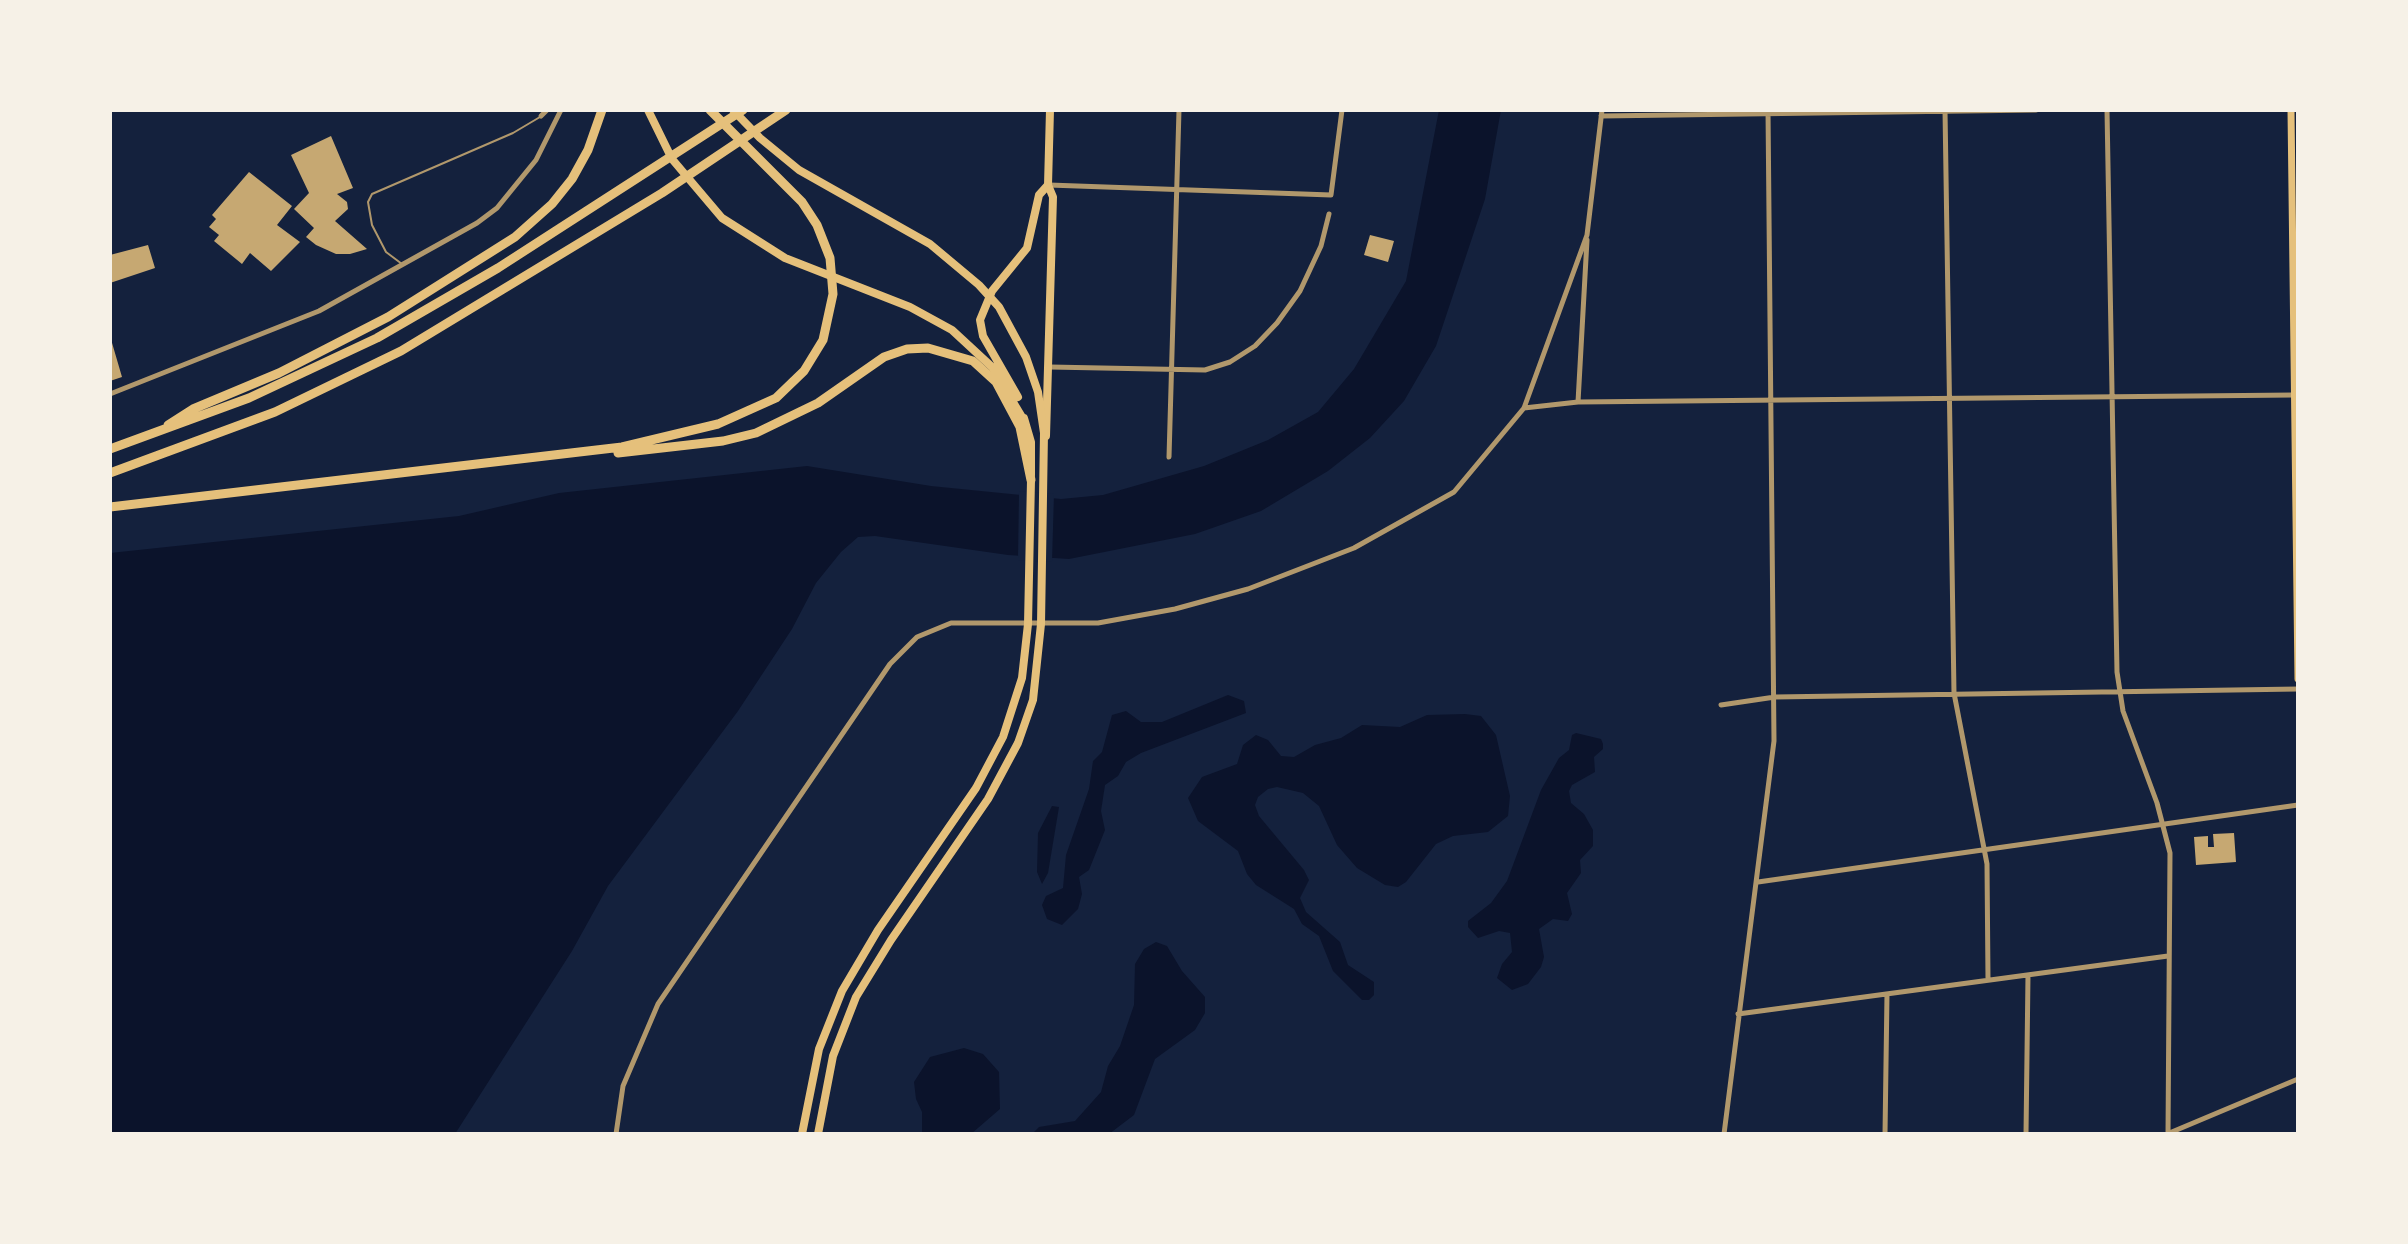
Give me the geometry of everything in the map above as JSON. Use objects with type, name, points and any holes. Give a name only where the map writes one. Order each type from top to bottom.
[{"type":"highway","points":[[151,436],[193,409],[279,373],[388,317],[515,237],[552,204],[572,179],[588,150],[602,110]]},
{"type":"highway","points":[[110,507],[483,466],[659,440],[755,410],[786,390],[804,371],[823,340],[831,306],[832,270],[822,236],[802,202],[710,110]]},
{"type":"highway","points":[[110,449],[249,398],[377,338],[468,287],[743,110]]},
{"type":"highway","points":[[110,473],[275,412],[372,367],[496,296],[662,193],[786,110]]},
{"type":"highway","points":[[483,466],[525,464],[734,439],[769,428],[809,409],[884,357],[922,348],[964,357],[994,379],[1020,427],[1031,480]]},
{"type":"main road","points":[[648,110],[672,159],[722,218],[785,258],[910,307],[952,330],[992,367],[1025,422]]},
{"type":"main road","points":[[733,110],[788,162],[937,249],[990,296],[1010,324],[1032,371],[1041,408],[1045,445]]},
{"type":"main road","points":[[818,1134],[833,1056],[856,997],[891,940],[988,799],[1018,743],[1037,679],[1050,367],[1053,197],[1048,185],[1050,110]]},
{"type":"main road","points":[[2291,110],[2298,679]]},
{"type":"main road","points":[[802,1134],[819,1049],[842,991],[878,930],[976,788],[1003,737],[1022,678],[1028,624],[1033,460],[1016,392],[981,332],[980,317],[990,296],[1027,248],[1039,195],[1048,185]]},
{"type":"street","points":[[541,116],[547,110]]},
{"type":"street","points":[[110,394],[302,319],[406,265],[497,208],[539,155],[561,110]]},
{"type":"street","points":[[1169,457],[1179,110]]},
{"type":"street","points":[[1048,185],[1331,195],[1342,110]]},
{"type":"street","points":[[1578,402],[1587,235],[1602,113],[2036,110]]},
{"type":"street","points":[[2107,110],[2119,692],[2164,824],[2172,884],[2168,956],[2168,1134],[2298,1079]]},
{"type":"street","points":[[1945,111],[1954,693],[1984,850],[1988,979]]},
{"type":"street","points":[[1724,1134],[1774,741],[1768,112]]},
{"type":"street","points":[[1050,367],[1205,370],[1230,362],[1255,346],[1277,323],[1300,291],[1321,246],[1329,214]]},
{"type":"street","points":[[616,1134],[623,1086],[658,1004],[890,664],[917,637],[951,623],[1098,623],[1175,609],[1248,589],[1354,548],[1454,492],[1524,408],[1587,235]]},
{"type":"street","points":[[1524,408],[1578,402],[2294,395]]},
{"type":"street","points":[[1721,705],[1775,697],[2298,689]]},
{"type":"street","points":[[1758,882],[2298,805]]},
{"type":"street","points":[[1738,1014],[2168,956]]},
{"type":"street","points":[[2026,1134],[2028,975]]},
{"type":"street","points":[[1885,1134],[1887,994]]},
{"type":"lane","points":[[406,265],[382,248],[368,212],[372,194],[513,133],[541,116]]},
{"type":"water","points":[[1439,110],[1501,110],[1485,199],[1436,346],[1404,401],[1370,438],[1328,471],[1261,511],[1195,534],[1069,559],[1008,555],[875,536],[858,537],[841,552],[816,583],[792,629],[738,711],[608,886],[572,951],[455,1134],[110,1134],[110,553],[459,516],[559,493],[807,466],[931,486],[1061,499],[1103,495],[1204,466],[1268,440],[1318,412],[1354,369],[1406,281]]},
{"type":"water","points":[[1228,695],[1244,701],[1246,713],[1141,753],[1126,762],[1118,776],[1105,785],[1101,811],[1105,830],[1089,870],[1079,877],[1082,894],[1078,909],[1062,925],[1047,919],[1042,905],[1046,896],[1063,888],[1066,855],[1089,789],[1093,761],[1102,752],[1112,715],[1126,711],[1141,722],[1162,722]]},
{"type":"water","points":[[1427,715],[1481,716],[1496,735],[1510,796],[1508,816],[1488,832],[1453,836],[1436,844],[1406,882],[1398,887],[1385,885],[1357,868],[1337,845],[1319,806],[1303,793],[1277,787],[1268,789],[1258,797],[1255,805],[1259,816],[1309,880],[1300,898],[1306,912],[1340,942],[1348,965],[1374,982],[1374,995],[1369,1000],[1362,1000],[1333,971],[1319,936],[1302,924],[1294,909],[1256,885],[1247,874],[1238,851],[1198,821],[1188,798],[1202,777],[1237,764],[1243,745],[1256,735],[1268,740],[1281,756],[1294,757],[1315,745],[1341,738],[1362,725],[1400,727]]},
{"type":"water","points":[[1576,733],[1601,739],[1603,744],[1603,749],[1594,757],[1595,772],[1572,785],[1569,791],[1571,803],[1584,814],[1593,830],[1593,846],[1580,860],[1581,873],[1567,893],[1572,914],[1568,921],[1553,919],[1539,929],[1544,957],[1541,967],[1528,984],[1512,990],[1497,978],[1502,964],[1512,952],[1510,933],[1499,931],[1478,938],[1468,927],[1468,921],[1491,903],[1507,881],[1541,790],[1559,758],[1569,750],[1572,735]]},
{"type":"water","points":[[1052,806],[1059,807],[1048,873],[1042,884],[1037,872],[1038,833]]},
{"type":"water","points":[[1156,942],[1167,946],[1182,971],[1205,997],[1205,1013],[1195,1030],[1155,1059],[1134,1115],[1109,1134],[1032,1134],[1039,1127],[1075,1121],[1101,1092],[1108,1066],[1120,1046],[1134,1005],[1135,964],[1144,949]]},
{"type":"water","points":[[964,1048],[983,1054],[999,1072],[1000,1109],[971,1134],[922,1134],[922,1112],[916,1099],[914,1082],[930,1057]]},
{"type":"pier","points":[[1019,491],[1054,494],[1052,562],[1018,560]]},
{"type":"building","points":[[331,136],[353,188],[337,194],[347,202],[348,209],[335,221],[367,249],[350,254],[336,254],[306,237],[314,228],[294,209],[309,193],[291,155]]},
{"type":"building","points":[[249,172],[292,206],[277,225],[300,242],[271,271],[250,253],[242,264],[214,241],[219,235],[209,227],[216,219],[212,215]]},
{"type":"building","points":[[1370,235],[1394,241],[1388,262],[1364,255]]},
{"type":"building","points":[[148,245],[155,268],[110,283],[110,255]]},
{"type":"building","points":[[110,336],[122,377],[110,381]]},
{"type":"building","points":[[2234,833],[2236,862],[2196,865],[2194,837],[2208,836],[2208,847],[2214,847],[2213,834]]}]
